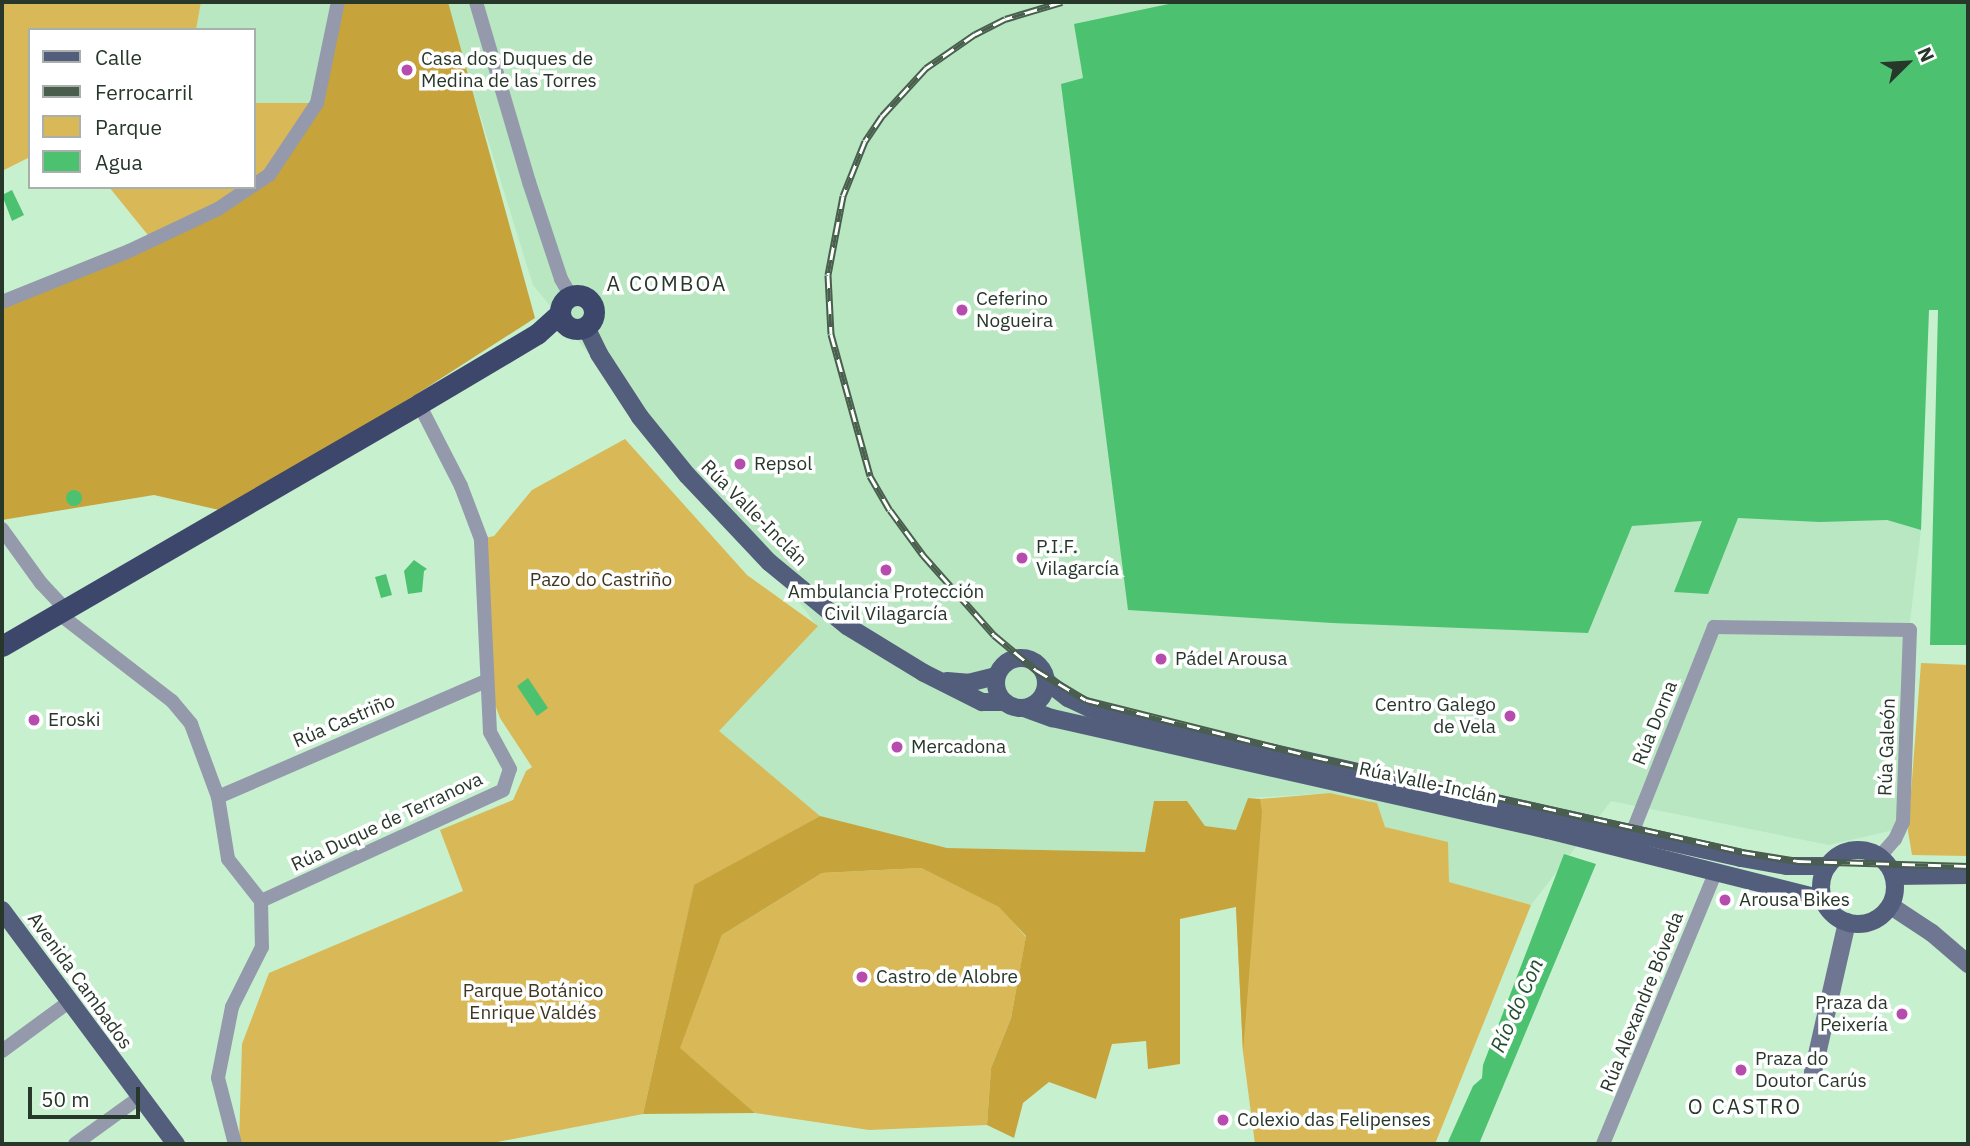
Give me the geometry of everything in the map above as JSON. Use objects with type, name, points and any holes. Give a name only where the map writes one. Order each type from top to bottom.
[{"type":"highway","points":[[2,646],[419,404],[549,325],[572,316]]},
{"type":"main road","name":"Rúa Valle-Inclán","points":[[572,316],[640,417],[687,475],[769,562],[847,626],[982,702],[1004,702],[1052,718],[1548,830],[1823,899]]},
{"type":"main road","name":"Rúa Valle-Inclán","points":[[940,680],[968,683],[996,676],[1006,662],[1021,657],[1036,662],[1046,681],[1068,698],[1089,708],[1144,724],[1787,866],[1828,866]]},
{"type":"main road","points":[[996,676],[996,690],[1004,702]]},
{"type":"main road","points":[[1024,708],[1038,701],[1046,681]]},
{"type":"main road","points":[[1850,850],[1866,850],[1880,856],[1894,876],[1896,888],[1891,906],[1872,922],[1847,922],[1832,914],[1823,899],[1822,882],[1828,866],[1836,857],[1850,850]]},
{"type":"main road","points":[[1894,876],[1968,875]]},
{"type":"main road","name":"Avenida Cambados","points":[[2,910],[176,1144]]},
{"type":"street","points":[[256,183],[269,175],[317,103],[338,2]]},
{"type":"street","name":"Rúa Valle-Inclán","points":[[476,2],[572,316]]},
{"type":"street","points":[[2,302],[129,251],[218,209],[248,189]]},
{"type":"street","name":"Rúa Duque de Terranova","points":[[261,901],[503,790],[510,769],[490,732],[481,539],[461,486],[419,404]]},
{"type":"street","points":[[2,529],[62,611],[172,701],[191,724],[218,797],[228,859],[261,901],[262,947],[232,1007],[218,1078],[235,1144]]},
{"type":"street","name":"Rúa Galeón","points":[[1714,627],[1910,631],[1903,822],[1895,839],[1880,856]]},
{"type":"street","name":"Rúa Dorna","points":[[1632,833],[1714,627]]},
{"type":"street","name":"Rúa Castriño","points":[[218,797],[486,681]]},
{"type":"street","name":"Rúa Alexandre Bóveda","points":[[1603,1144],[1715,874]]},
{"type":"street","points":[[1891,906],[1932,933],[1968,964]]},
{"type":"street","points":[[1813,1072],[1847,922]]},
{"type":"street","points":[[2,1051],[70,1001]]},
{"type":"street","points":[[75,1144],[140,1097]]},
{"type":"shaded area","points":[[201,2],[339,2],[317,103],[256,103],[256,28],[196,28]]},
{"type":"shaded area","points":[[339,2],[448,2],[535,318],[232,513],[154,495],[2,520],[2,301],[152,240],[244,189],[256,189],[256,182],[269,175],[322,81]]},
{"type":"shaded area","points":[[445,2],[1180,2],[1632,526],[1738,518],[1887,520],[1921,530],[1909,629],[1898,829],[1829,845],[1611,801],[1531,905],[1449,882],[1447,842],[1385,827],[1370,801],[1330,793],[1248,798],[1237,830],[1205,826],[1187,801],[1146,852],[947,848],[820,816],[718,731],[817,626],[769,562],[648,427],[533,285]]},
{"type":"shaded area","points":[[1248,798],[1260,799],[1262,812],[1243,1052],[1236,907],[1180,919],[1180,1064],[1148,1069],[1146,1041],[1112,1044],[1096,1099],[1049,1082],[1023,1103],[1014,1138],[987,1125],[991,1068],[1011,1018],[1026,936],[999,907],[921,868],[822,873],[722,935],[680,1048],[755,1113],[643,1114],[694,885],[820,816],[947,848],[1145,852],[1154,801],[1187,801],[1205,826],[1236,830]]},
{"type":"green space","points":[[2,2],[201,2],[196,28],[28,28],[28,158],[2,171]]},
{"type":"green space","points":[[256,103],[317,103],[256,182]]},
{"type":"green space","points":[[111,189],[247,189],[152,240]]},
{"type":"green space","name":"Parque Botánico Enrique Valdés","points":[[625,439],[747,575],[818,626],[719,731],[820,816],[694,886],[643,1114],[487,1144],[239,1144],[242,1044],[269,973],[463,891],[440,830],[513,800],[526,771],[532,767],[500,718],[486,681],[481,539],[494,536],[532,490]]},
{"type":"green space","points":[[1921,663],[1968,665],[1968,856],[1912,855],[1908,831]]},
{"type":"green space","points":[[1330,793],[1377,803],[1385,827],[1448,842],[1449,882],[1531,905],[1435,1144],[1255,1144],[1243,1052],[1236,906],[1260,799]]},
{"type":"green space","name":"Castro de Alobre","points":[[921,868],[1000,907],[1026,937],[1011,1018],[991,1068],[987,1125],[869,1130],[755,1113],[679,1048],[722,935],[822,873]]},
{"type":"water","points":[[1178,2],[1968,2],[1968,645],[1930,645],[1938,310],[1929,310],[1921,530],[1887,520],[1820,522],[1738,518],[1708,594],[1674,592],[1702,521],[1632,526],[1588,633],[1332,623],[1128,610],[1061,84],[1083,78],[1074,24]]},
{"type":"water","points":[[12,190],[24,215],[12,221],[2,195]]},
{"type":"water","points":[[74,490],[80,492],[80,504],[74,506],[68,504],[66,498],[68,492]]},
{"type":"water","points":[[414,560],[427,569],[424,571],[422,592],[408,594],[404,571]]},
{"type":"water","points":[[386,574],[392,595],[381,598],[375,577]]},
{"type":"water","points":[[528,678],[548,708],[537,716],[517,686]]},
{"type":"water","name":"Río do Con","points":[[1564,854],[1596,864],[1479,1144],[1447,1144],[1473,1086],[1482,1078],[1483,1065]]},
{"type":"railway","points":[[1062,2],[1005,19],[975,34],[926,68],[882,116],[865,141],[843,196],[828,275],[831,334],[870,476],[890,510],[923,555],[994,635],[1036,670],[1086,700],[1315,757],[1742,852],[1798,861],[1968,866]]},
{"type":"place","name":"Casa dos Duques de Medina de las Torres","points":[[407,70]]},
{"type":"place","name":"Ceferino Nogueira","points":[[962,310]]},
{"type":"place","name":"Repsol","points":[[740,464]]},
{"type":"place","name":"P.I.F. Vilagarcía","points":[[1022,558]]},
{"type":"place","name":"Ambulancia Protección Civil Vilagarcía","points":[[886,570]]},
{"type":"place","name":"Pádel Arousa","points":[[1161,659]]},
{"type":"place","name":"Centro Galego de Vela","points":[[1510,716]]},
{"type":"place","name":"Eroski","points":[[34,720]]},
{"type":"place","name":"Mercadona","points":[[897,747]]},
{"type":"place","name":"Arousa Bikes","points":[[1725,900]]},
{"type":"place","name":"Castro de Alobre","points":[[862,977]]},
{"type":"place","name":"Praza da Peixería","points":[[1902,1014]]},
{"type":"place","name":"Praza do Doutor Carús","points":[[1741,1070]]},
{"type":"place","name":"Colexio das Felipenses","points":[[1223,1120]]},
{"type":"district","name":"A COMBOA","points":[[667,283]]},
{"type":"district","name":"O CASTRO","points":[[1745,1106]]},
{"type":"park label","name":"Pazo do Castriño","points":[[601,580]]}]
